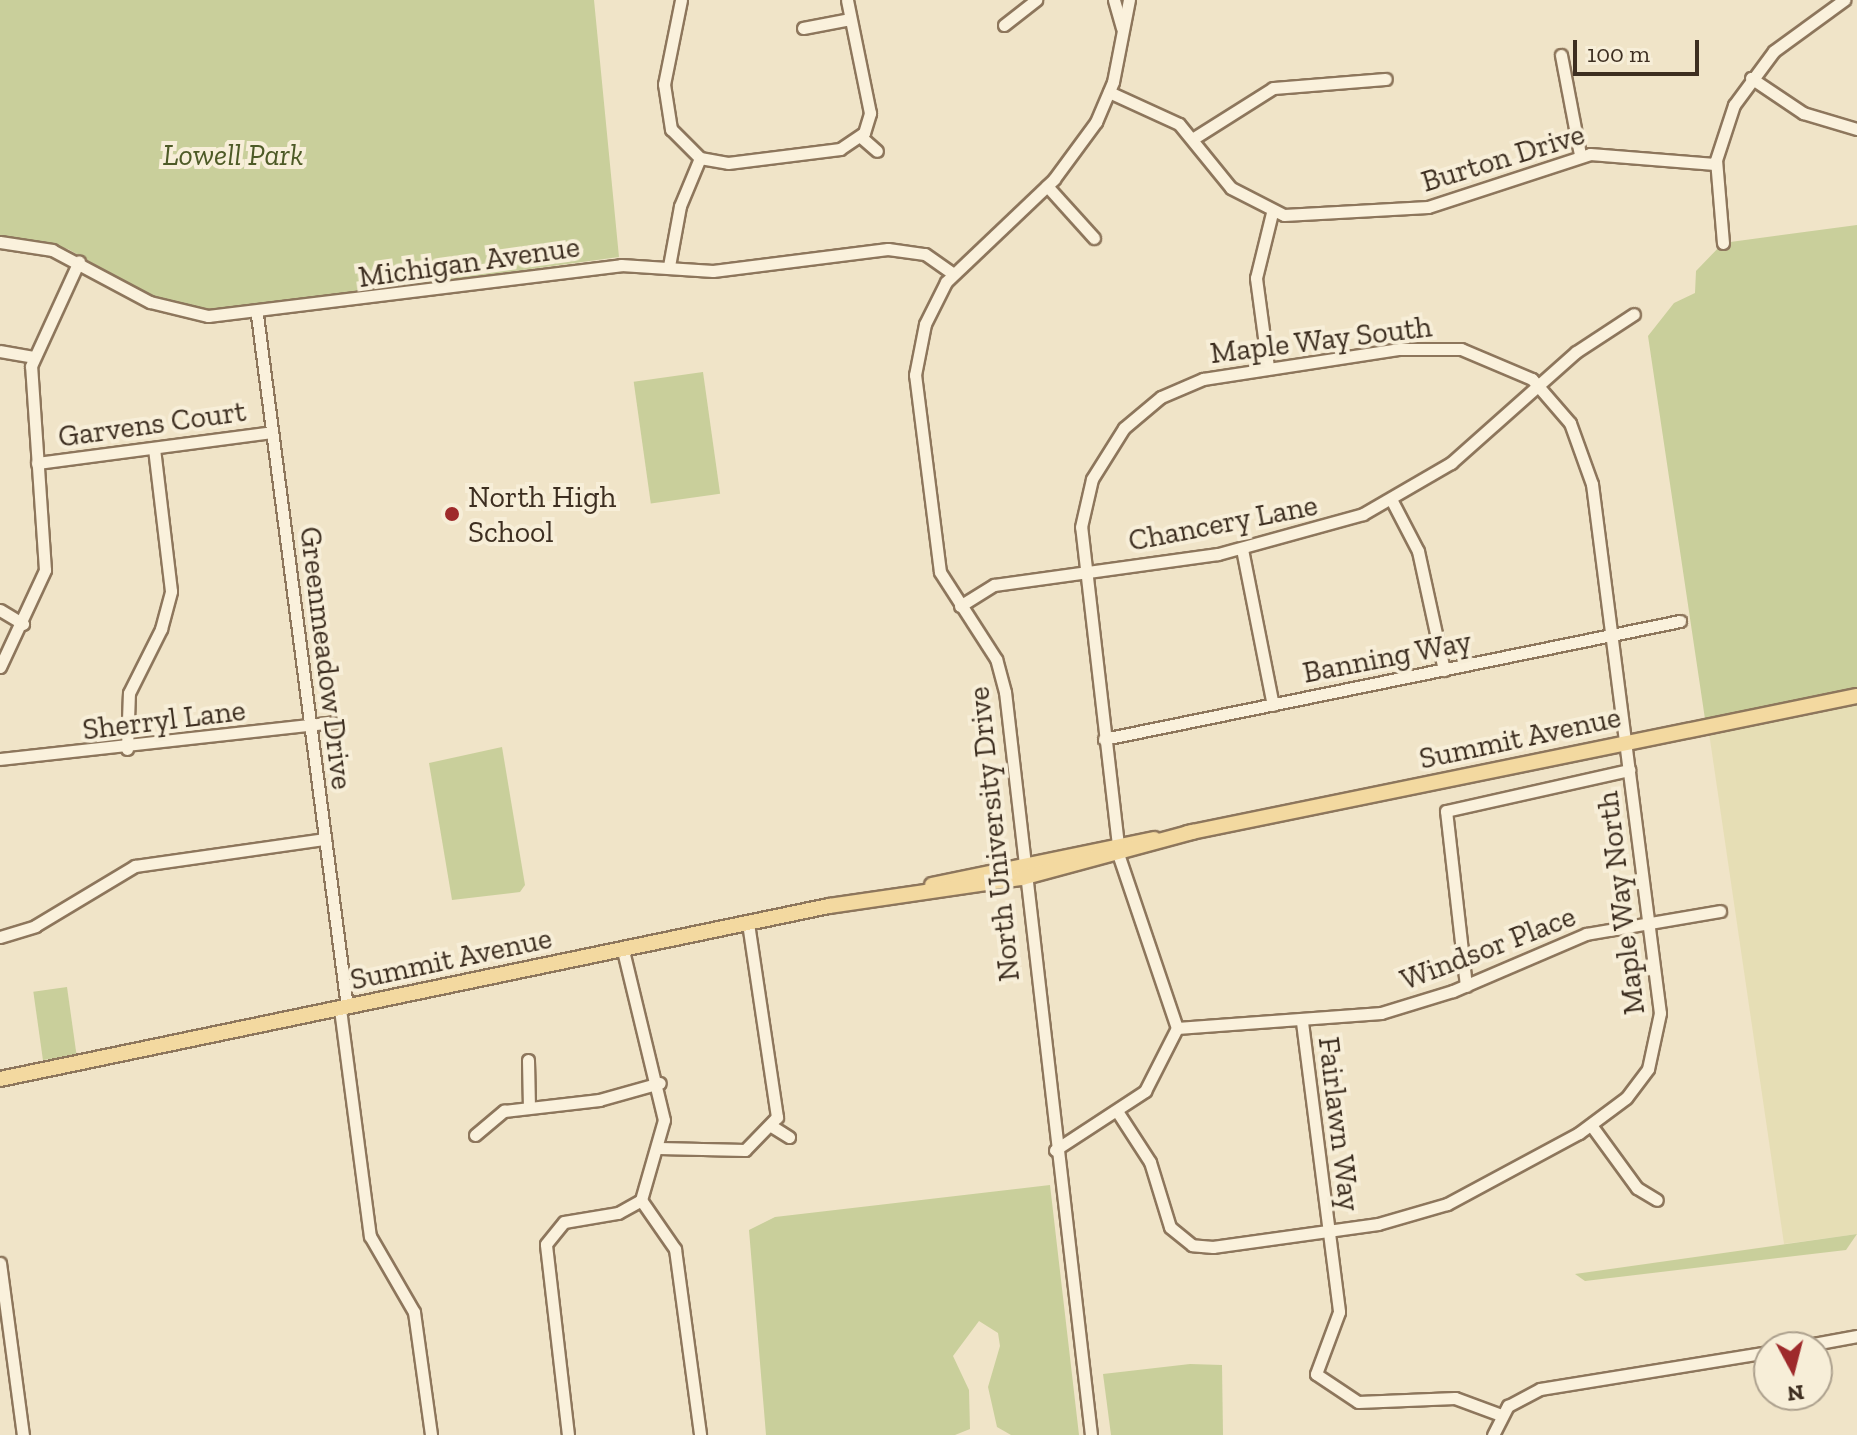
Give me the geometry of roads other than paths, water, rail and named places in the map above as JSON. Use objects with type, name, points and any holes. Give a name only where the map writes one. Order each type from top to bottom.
[{"type":"main road","name":"Summit Avenue","points":[[0,1079],[748,923],[1118,851],[1193,832],[1857,696]]},
{"type":"street","points":[[681,0],[666,52],[667,113],[681,145],[700,158],[743,162],[840,149],[861,137],[870,113],[847,0]]},
{"type":"street","points":[[1004,25],[1036,0]]},
{"type":"street","name":"North University Drive","points":[[1114,0],[1122,28]]},
{"type":"street","name":"North University Drive","points":[[1091,1435],[1021,870],[1002,674],[937,562],[915,375],[925,324],[952,273],[1047,186],[1082,146],[1109,92],[1129,0]]},
{"type":"street","points":[[1723,243],[1715,164],[1731,113],[1751,78],[1774,51],[1844,0]]},
{"type":"street","points":[[803,28],[850,19]]},
{"type":"street","points":[[1561,55],[1580,155]]},
{"type":"street","points":[[1751,78],[1803,113],[1857,129]]},
{"type":"street","points":[[1194,138],[1273,88],[1386,79]]},
{"type":"street","points":[[1109,92],[1166,114],[1194,138],[1231,188],[1272,213],[1256,278],[1268,367]]},
{"type":"street","points":[[861,137],[877,151]]},
{"type":"street","name":"Burton Drive","points":[[1272,213],[1428,207],[1580,155],[1631,152],[1715,164]]},
{"type":"street","points":[[669,266],[680,206],[700,158]]},
{"type":"street","points":[[1047,186],[1094,238]]},
{"type":"street","name":"Michigan Avenue","points":[[0,242],[79,261],[168,309],[257,315],[621,265],[726,270],[898,248],[925,254],[952,273]]},
{"type":"street","points":[[0,667],[23,624],[47,556],[28,395],[33,357],[79,261]]},
{"type":"street","name":"Greenmeadow Drive","points":[[257,315],[325,839],[370,1236],[414,1312],[431,1435]]},
{"type":"street","name":"Chancery Lane","points":[[960,606],[994,585],[1242,549],[1314,532],[1392,501],[1451,463],[1597,334],[1631,317]]},
{"type":"street","name":"Maple Way South","points":[[1177,1028],[1118,851],[1083,573],[1085,503],[1124,428],[1182,386],[1268,367],[1451,347],[1505,363],[1539,386],[1570,423],[1588,463],[1625,742]]},
{"type":"street","points":[[0,351],[33,357]]},
{"type":"street","name":"Garvens Court","points":[[37,463],[272,432]]},
{"type":"street","points":[[127,749],[129,693],[161,629],[171,591],[154,448]]},
{"type":"street","points":[[1392,501],[1418,551],[1444,670]]},
{"type":"street","points":[[1242,549],[1273,705]]},
{"type":"street","points":[[0,610],[23,624]]},
{"type":"street","name":"Banning Way","points":[[1104,739],[1680,621]]},
{"type":"street","name":"Sherryl Lane","points":[[0,759],[127,749],[333,722]]},
{"type":"street","name":"Maple Way North","points":[[1119,1114],[1150,1162],[1168,1223],[1181,1239],[1213,1247],[1329,1232],[1447,1204],[1591,1125],[1635,1089],[1655,1051],[1660,1013],[1625,742]]},
{"type":"street","points":[[1466,986],[1446,811],[1629,770]]},
{"type":"street","points":[[0,937],[35,926],[135,866],[325,839]]},
{"type":"street","name":"Windsor Place","points":[[1177,1028],[1302,1022],[1381,1013],[1466,986],[1555,945],[1648,921],[1720,911]]},
{"type":"street","points":[[659,1148],[736,1152],[773,1127],[778,1099],[748,923]]},
{"type":"street","points":[[568,1435],[546,1244],[564,1222],[618,1213],[641,1200],[659,1148],[660,1083],[623,950]]},
{"type":"street","name":"Fairlawn Way","points":[[1302,1022],[1339,1312],[1333,1341],[1315,1371],[1320,1379],[1358,1402],[1455,1398],[1501,1415]]},
{"type":"street","points":[[1055,1150],[1119,1114],[1160,1072],[1177,1028]]},
{"type":"street","points":[[528,1060],[529,1106]]},
{"type":"street","points":[[475,1135],[504,1111],[599,1100],[660,1083]]},
{"type":"street","points":[[1591,1125],[1637,1188],[1657,1200]]},
{"type":"street","points":[[773,1127],[789,1137]]},
{"type":"street","points":[[641,1200],[675,1249],[700,1435]]},
{"type":"street","points":[[0,1263],[4,1334],[23,1435]]},
{"type":"street","points":[[1833,1340],[1857,1336]]},
{"type":"street","points":[[1493,1435],[1501,1415],[1540,1389],[1753,1355]]},
{"type":"place","name":"North High School","points":[[452,514]]},
{"type":"park label","name":"Lowell Park","points":[[233,155]]}]
